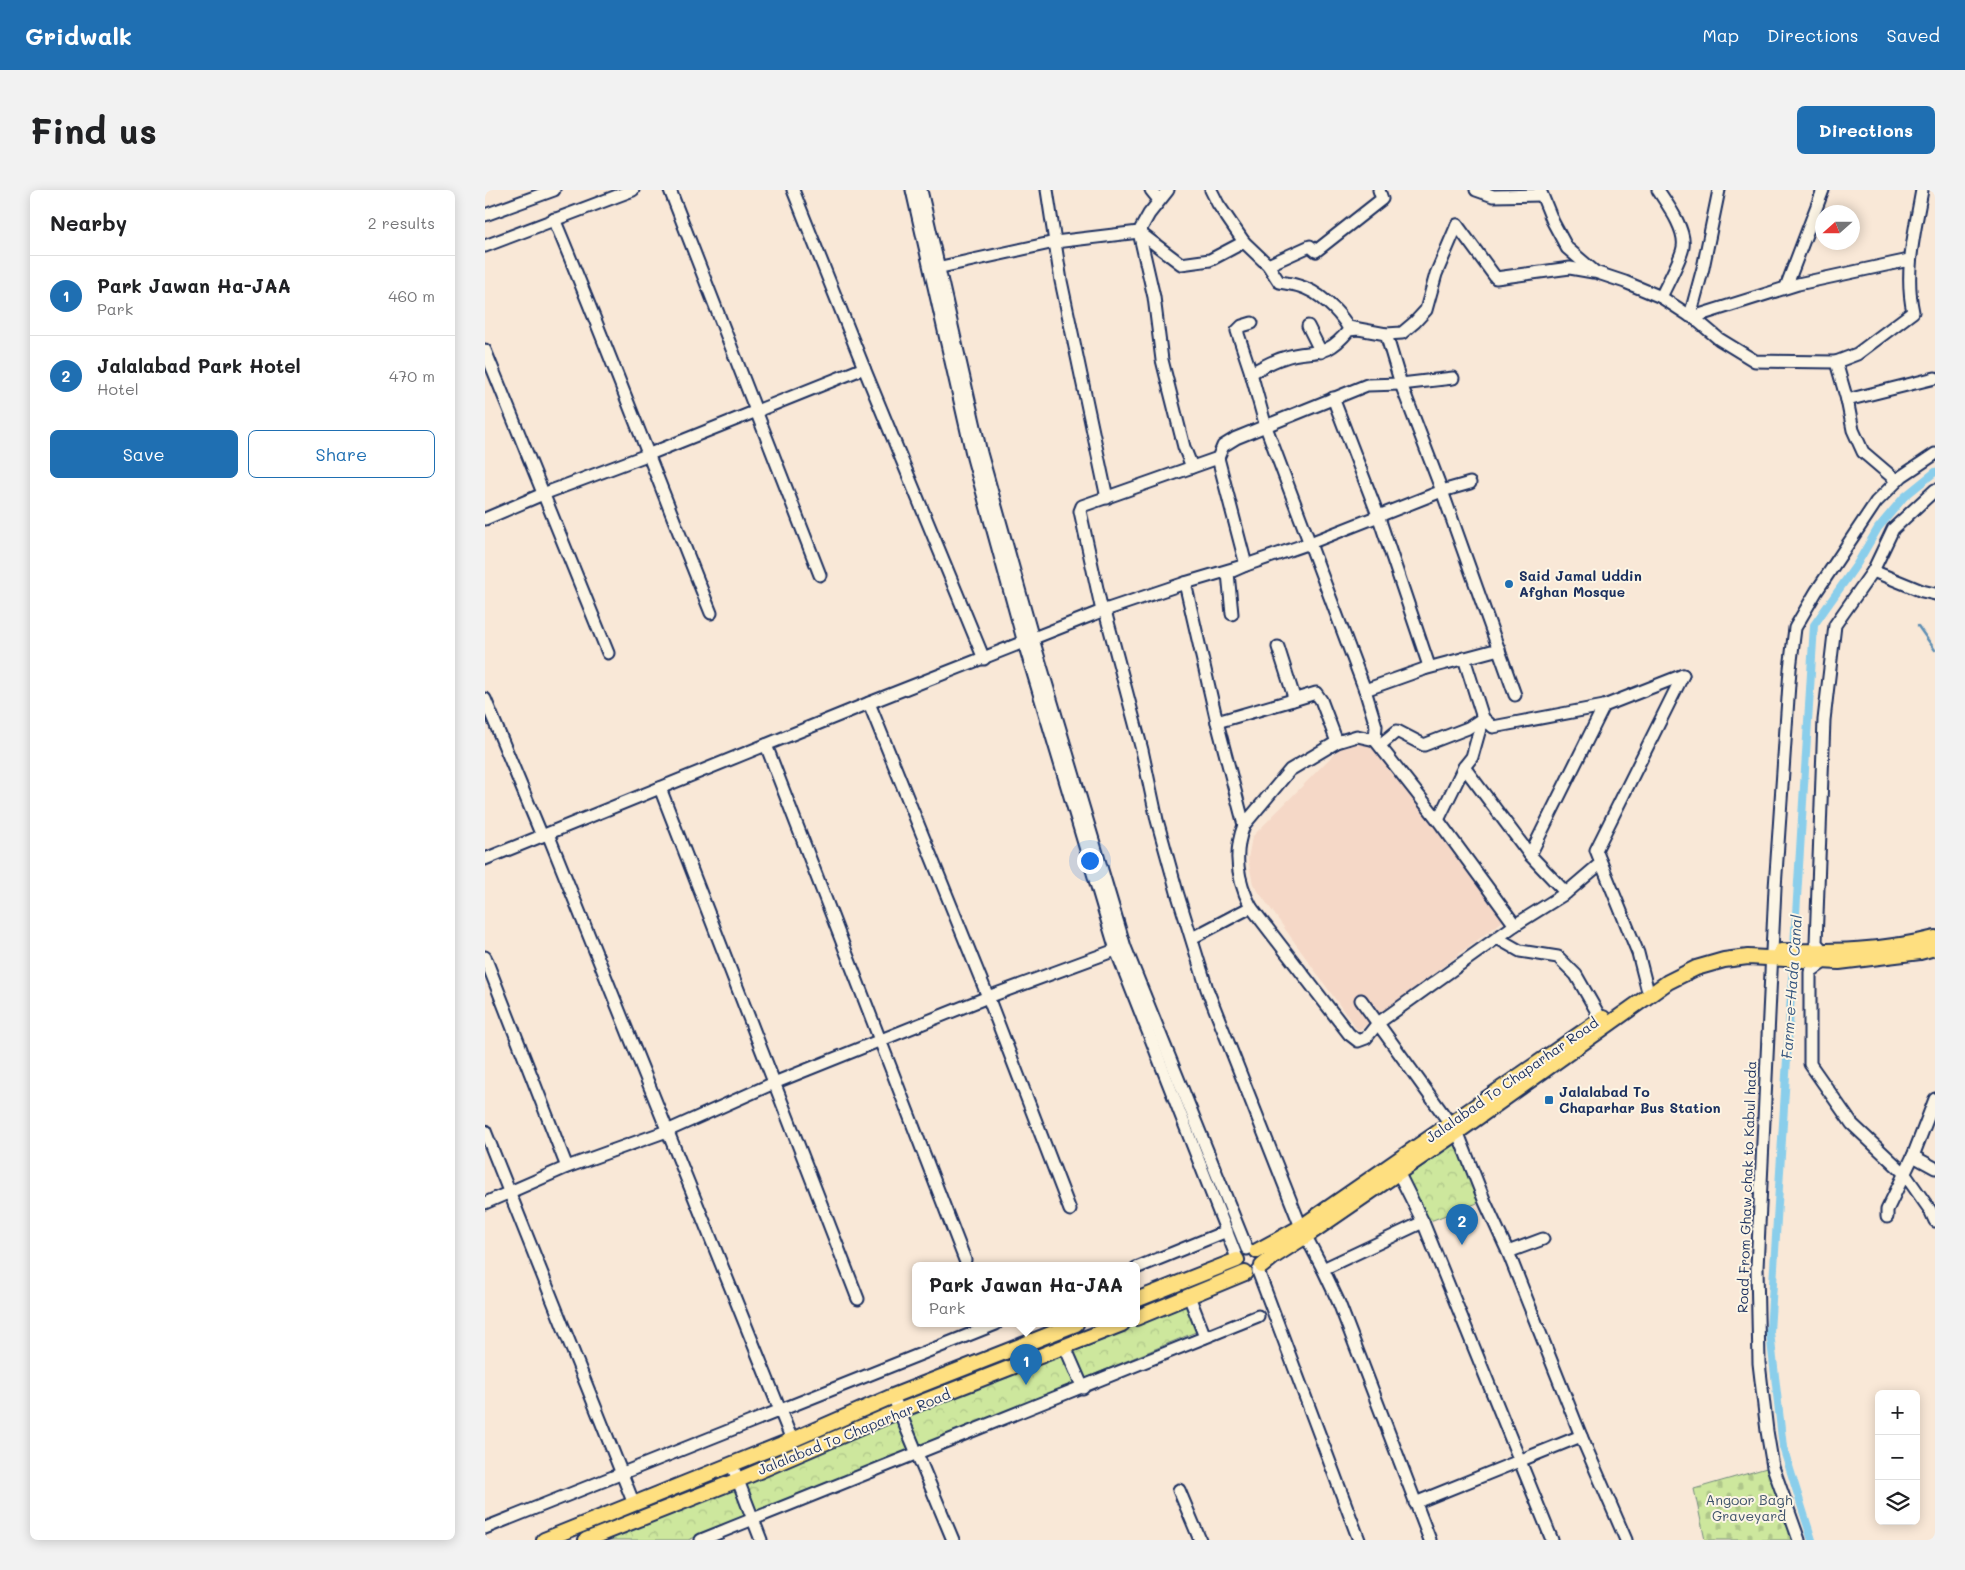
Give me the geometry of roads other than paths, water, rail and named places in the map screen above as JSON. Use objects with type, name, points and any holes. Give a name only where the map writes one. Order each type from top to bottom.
[{"type":"main road","points":[[1826,957],[1935,938]]},
{"type":"main road","points":[[1776,955],[1826,957],[1920,952],[1935,948]]},
{"type":"main road","name":"Jalalabad To Chaparhar Road","points":[[1453,1129],[1601,1019],[1686,963],[1706,955],[1748,949],[1776,955]]},
{"type":"main road","name":"Jalalabad To Chaparhar Road","points":[[1140,1316],[1255,1270],[1303,1231],[1668,982],[1696,968],[1724,960],[1776,955]]},
{"type":"main road","name":"Jalalabad To Chaparhar Road","points":[[1140,1298],[1303,1231]]},
{"type":"main road","points":[[1245,1254],[1261,1255],[1255,1270],[1239,1267],[1245,1254]]},
{"type":"main road","name":"Jalalabad To Chaparhar Road","points":[[544,1540],[732,1465],[893,1396],[1068,1327]]},
{"type":"main road","name":"Jalalabad To Chaparhar Road","points":[[586,1540],[738,1480],[899,1411],[1115,1327]]},
{"type":"street","points":[[485,246],[633,190]]},
{"type":"street","points":[[670,190],[820,575]]},
{"type":"street","points":[[793,190],[984,659]]},
{"type":"street","points":[[912,190],[934,269]]},
{"type":"street","points":[[921,190],[934,269],[973,458],[1120,948],[1227,1231],[1245,1254]]},
{"type":"street","points":[[1047,190],[1073,342],[1107,498]]},
{"type":"street","points":[[1151,190],[1159,200]]},
{"type":"street","points":[[1168,190],[1159,200],[1139,232],[1154,297],[1162,360],[1184,447],[1192,467]]},
{"type":"street","points":[[1211,190],[1218,204],[1244,242],[1268,266],[1279,282],[1300,286],[1311,291],[1343,319],[1348,327],[1387,334],[1402,333],[1415,322],[1426,310],[1436,274],[1457,225],[1496,278],[1570,268],[1595,272],[1661,297],[1691,316],[1719,339],[1755,361],[1836,362],[1857,354],[1913,312],[1909,283],[1909,260],[1923,190]]},
{"type":"street","points":[[1268,266],[1310,246],[1316,250],[1382,199],[1379,190]]},
{"type":"street","points":[[1476,190],[1493,196],[1540,193],[1567,248],[1595,272]]},
{"type":"street","points":[[1657,190],[1673,212],[1682,234],[1683,247],[1661,297]]},
{"type":"street","points":[[1691,316],[1719,190]]},
{"type":"street","points":[[1786,287],[1823,190]]},
{"type":"street","points":[[485,215],[547,191]]},
{"type":"street","points":[[554,219],[605,340],[647,456],[711,613]]},
{"type":"street","points":[[934,269],[1055,242],[1139,232],[1181,264],[1210,260],[1244,242]]},
{"type":"street","points":[[1691,316],[1786,287],[1909,260]]},
{"type":"street","points":[[1252,323],[1242,326],[1237,331],[1251,373],[1265,427],[1365,690],[1376,726],[1378,742],[1515,925]]},
{"type":"street","points":[[1308,326],[1321,352]]},
{"type":"street","points":[[1251,373],[1284,357],[1321,352],[1339,342],[1349,330],[1362,328]]},
{"type":"street","points":[[1387,334],[1401,384],[1442,491],[1515,696]]},
{"type":"street","points":[[485,350],[608,653]]},
{"type":"street","points":[[1836,362],[1853,430],[1863,452],[1897,481]]},
{"type":"street","points":[[485,520],[543,494],[647,456],[864,368]]},
{"type":"street","points":[[1247,565],[1218,458],[1223,446],[1236,438],[1367,385],[1401,384],[1453,378]]},
{"type":"street","points":[[1847,400],[1935,378]]},
{"type":"street","points":[[1333,398],[1378,515],[1428,663],[1428,666],[1424,669]]},
{"type":"street","name":"Road From Ghaw chak to Kabul hada","points":[[1799,1540],[1773,1467],[1767,1431],[1759,1363],[1757,1268],[1776,955],[1776,871],[1790,669],[1795,628],[1816,592],[1877,502],[1897,481],[1935,454]]},
{"type":"street","points":[[1218,458],[1082,506],[1080,511],[1103,611],[1142,750],[1157,820],[1207,989],[1303,1231],[1339,1303],[1430,1540]]},
{"type":"street","points":[[485,859],[869,703],[1103,611],[1185,583],[1247,565],[1310,543],[1442,491],[1470,483]]},
{"type":"street","points":[[1935,490],[1893,529],[1873,571],[1835,625],[1823,720],[1816,943],[1826,957],[1810,972],[1811,1064],[1852,1124],[1904,1173],[1930,1210],[1935,1221]]},
{"type":"street","points":[[1232,614],[1228,573],[1247,565]]},
{"type":"street","points":[[1873,571],[1922,591],[1935,594]]},
{"type":"street","points":[[1185,583],[1217,722],[1244,825]]},
{"type":"street","points":[[1278,647],[1293,694],[1293,700]]},
{"type":"street","points":[[1365,690],[1424,669],[1499,649]]},
{"type":"street","points":[[1465,658],[1483,718],[1493,727],[1604,706],[1683,675],[1596,850],[1638,953],[1647,988]]},
{"type":"street","points":[[1217,722],[1316,693],[1321,700],[1337,742]]},
{"type":"street","points":[[485,699],[545,835],[792,1440]]},
{"type":"street","points":[[869,703],[989,997],[1070,1210]]},
{"type":"street","points":[[1530,856],[1604,706]]},
{"type":"street","points":[[1483,718],[1468,728],[1424,745],[1397,731],[1378,742],[1357,736],[1337,742],[1290,770],[1244,825],[1238,847],[1238,869],[1251,907],[1353,1037],[1357,1041],[1366,1038],[1378,1023],[1515,925],[1566,894],[1601,862]]},
{"type":"street","points":[[1438,820],[1464,767],[1472,757],[1483,718]]},
{"type":"street","points":[[766,745],[965,1260]]},
{"type":"street","points":[[1464,767],[1530,856],[1566,894]]},
{"type":"street","points":[[659,788],[858,1299]]},
{"type":"street","points":[[1193,938],[1251,907]]},
{"type":"street","points":[[1497,938],[1520,951],[1558,957],[1576,975],[1601,1019]]},
{"type":"street","points":[[485,1203],[567,1167],[667,1131],[774,1083],[881,1040],[1120,948]]},
{"type":"street","points":[[1120,948],[1245,1254]]},
{"type":"street","points":[[485,957],[567,1167]]},
{"type":"street","points":[[1361,1000],[1453,1129],[1508,1252],[1581,1436],[1626,1540]]},
{"type":"street","points":[[1887,1217],[1887,1210],[1913,1156],[1935,1099]]},
{"type":"street","points":[[485,1131],[634,1504]]},
{"type":"street","points":[[1913,1156],[1935,1168]]},
{"type":"street","points":[[1396,1168],[1423,1222],[1552,1540]]},
{"type":"street","points":[[1323,1268],[1423,1222]]},
{"type":"street","points":[[1140,1266],[1227,1231]]},
{"type":"street","points":[[1508,1252],[1543,1239]]},
{"type":"street","points":[[1255,1270],[1359,1540]]},
{"type":"street","points":[[1189,1296],[1205,1337]]},
{"type":"street","points":[[701,1540],[1083,1388],[1258,1316]]},
{"type":"street","points":[[485,1528],[988,1327]]},
{"type":"street","points":[[1065,1348],[1083,1388]]},
{"type":"street","points":[[893,1396],[953,1540]]},
{"type":"street","points":[[1415,1503],[1581,1436]]},
{"type":"street","points":[[732,1465],[761,1540]]},
{"type":"street","points":[[1179,1490],[1200,1540]]},
{"type":"waterway","name":"Farm-e-Hada Canal","points":[[1812,1540],[1783,1447],[1770,1332],[1814,625],[1857,564],[1878,528],[1904,497],[1935,472]]},
{"type":"waterway","points":[[1918,626],[1935,650]]},
{"type":"place","name":"Said Jamal Uddin Afghan Mosque","points":[[1509,584]]},
{"type":"place","name":"Jalalabad To Chaparhar Bus Station","points":[[1549,1100]]},
{"type":"place","name":"Jalalabad Park Hotel","points":[[1462,1245]]},
{"type":"place","name":"Park Jawan Ha-JAA","points":[[1026,1385]]},
{"type":"park label","name":"Angoor Bagh Graveyard","points":[[1749,1508]]}]
